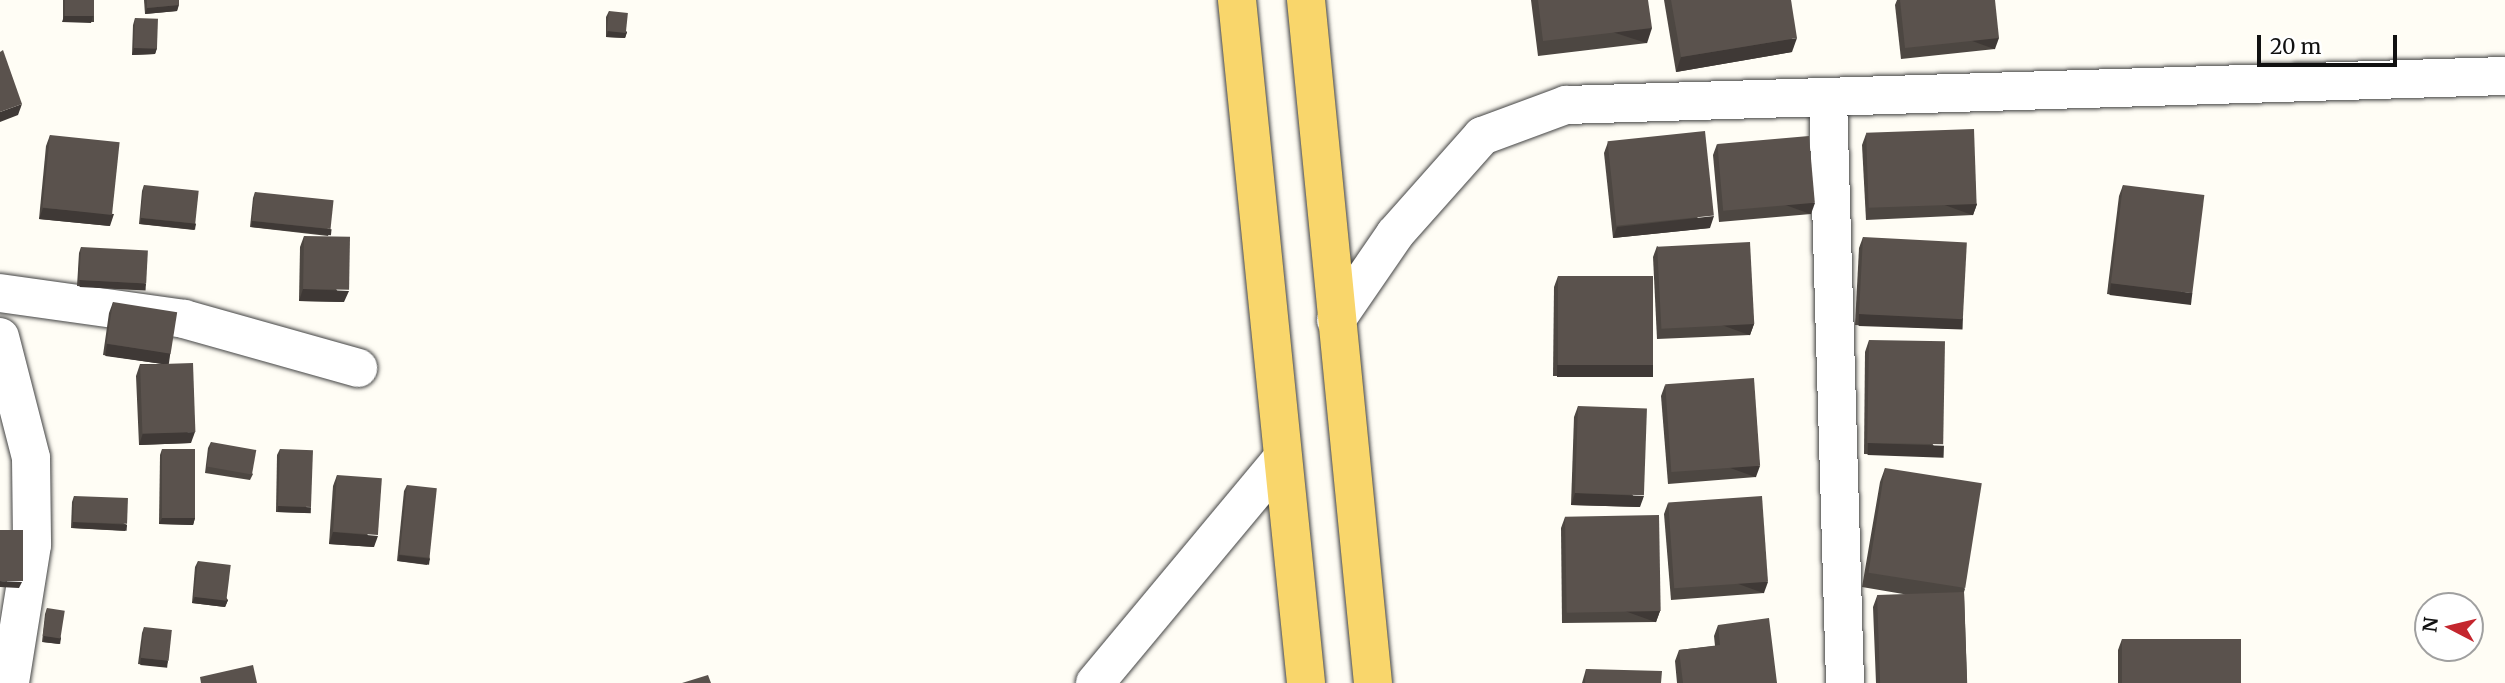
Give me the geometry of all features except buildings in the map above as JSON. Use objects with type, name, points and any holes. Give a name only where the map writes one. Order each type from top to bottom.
[{"type":"main road","points":[[1237,0],[1280,461],[1306,683]]},
{"type":"main road","points":[[1306,0],[1373,683]]},
{"type":"street","points":[[1336,320],[1395,234],[1482,136],[1566,105],[2505,76]]},
{"type":"street","points":[[1828,99],[1846,683]]},
{"type":"street","points":[[0,293],[184,319],[358,368]]},
{"type":"street","points":[[0,337],[31,458],[33,545],[10,683]]},
{"type":"street","points":[[1095,683],[1280,461]]}]
